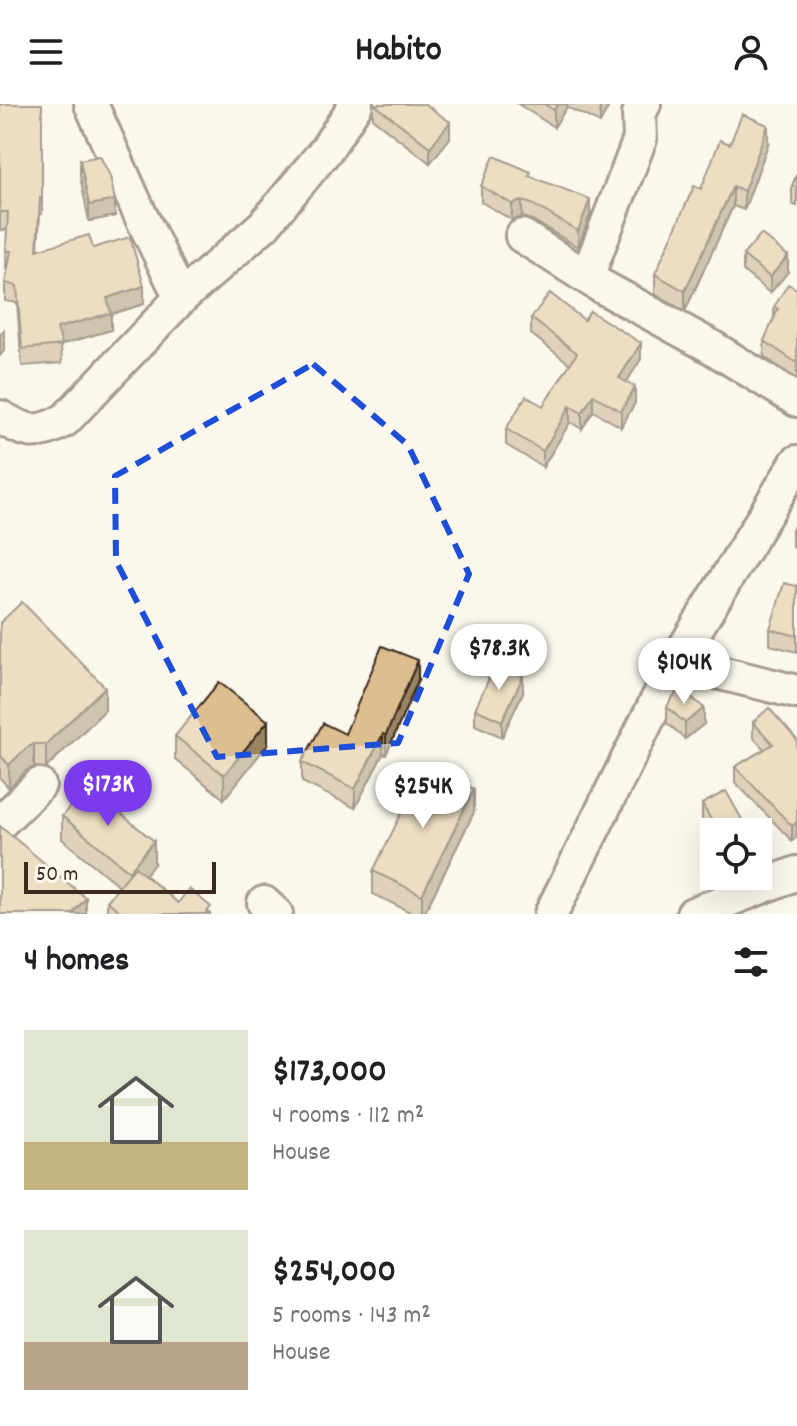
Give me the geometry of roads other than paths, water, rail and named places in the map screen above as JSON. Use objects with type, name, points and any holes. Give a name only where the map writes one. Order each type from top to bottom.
[{"type":"street","points":[[91,104],[181,298]]},
{"type":"street","points":[[0,417],[33,431],[47,430],[65,420],[181,298],[264,225],[326,150],[356,104]]},
{"type":"street","points":[[587,277],[640,139],[639,114],[644,104]]},
{"type":"street","points":[[522,236],[797,400]]},
{"type":"street","points":[[551,914],[676,662],[797,462]]},
{"type":"street","points":[[676,662],[797,692]]},
{"type":"street","points":[[0,823],[39,785]]},
{"type":"street","points":[[693,914],[797,873]]}]
